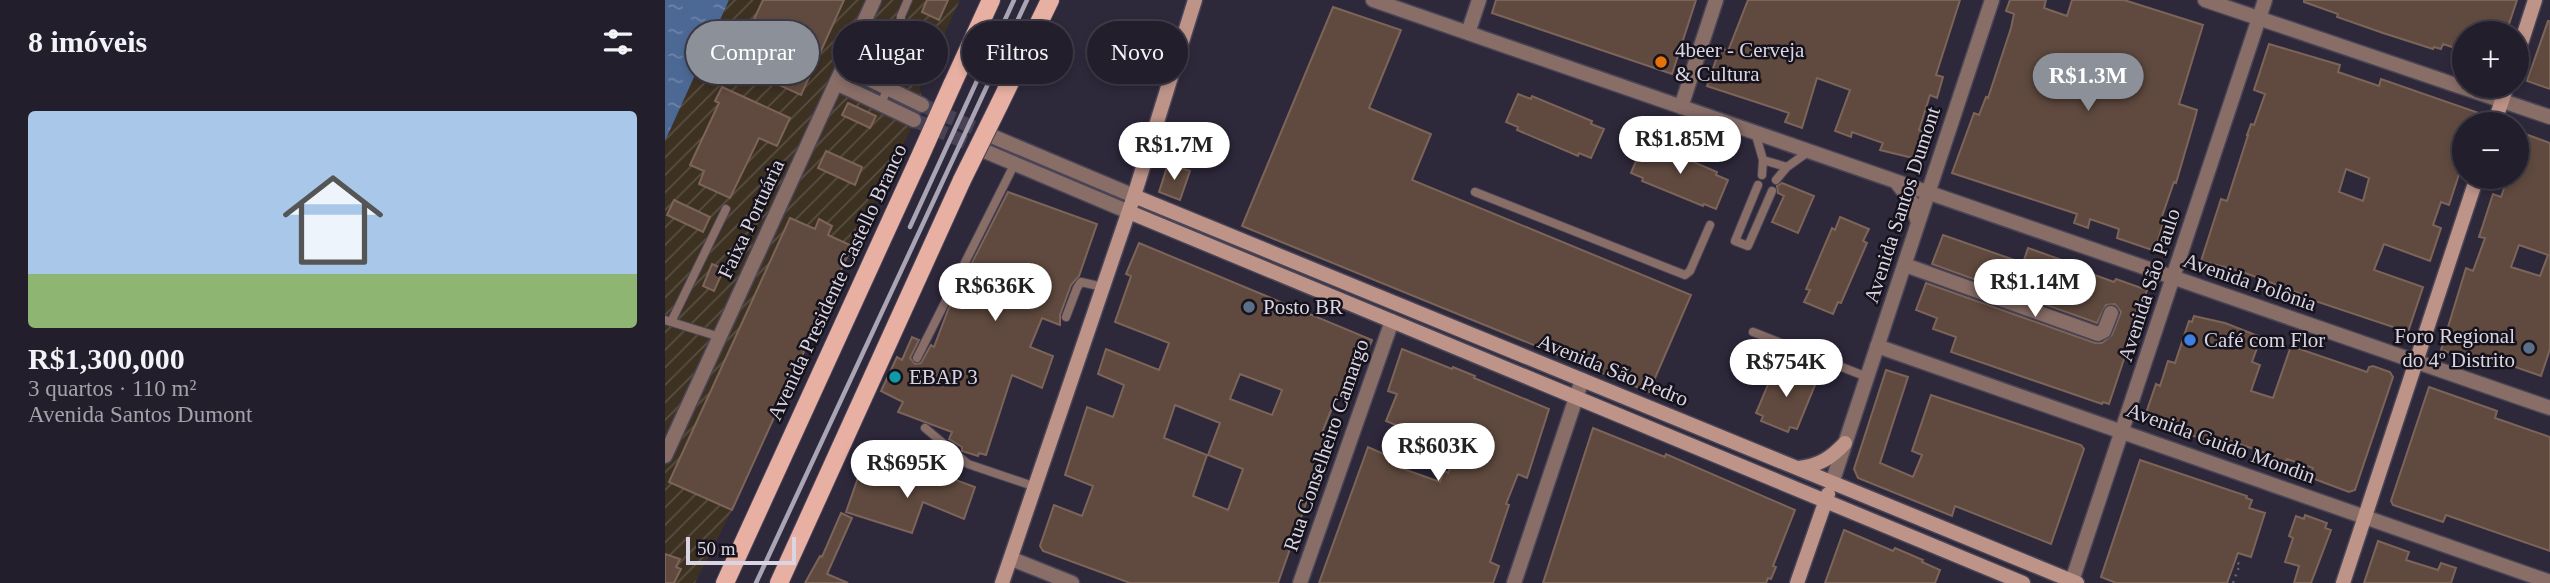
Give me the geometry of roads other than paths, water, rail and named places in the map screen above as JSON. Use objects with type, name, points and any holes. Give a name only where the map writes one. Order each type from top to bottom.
[{"type":"main road","name":"Avenida Presidente Castello Branco","points":[[725,583],[991,0]]},
{"type":"main road","points":[[779,583],[962,180],[1049,0]]},
{"type":"street","name":"Faixa Portuária","points":[[865,21],[874,0]]},
{"type":"street","points":[[1002,583],[1129,212],[1195,0]]},
{"type":"street","name":"Avenida Polônia","points":[[1373,0],[2550,408]]},
{"type":"street","points":[[1468,33],[1479,0]]},
{"type":"street","points":[[1681,107],[1716,0]]},
{"type":"street","name":"Avenida Santos Dumont","points":[[1797,583],[1992,0]]},
{"type":"street","points":[[2205,0],[2550,117]]},
{"type":"street","name":"Avenida São Paulo","points":[[2074,582],[2265,0]]},
{"type":"street","points":[[2528,21],[2535,0]]},
{"type":"street","name":"Faixa Portuária","points":[[665,456],[836,84]]},
{"type":"street","points":[[838,84],[914,120]]},
{"type":"street","points":[[878,84],[922,105]]},
{"type":"street","points":[[2498,112],[2503,98]]},
{"type":"street","points":[[994,136],[1134,196]]},
{"type":"street","points":[[987,152],[1129,212]]},
{"type":"street","points":[[1896,182],[1912,202],[1918,223]]},
{"type":"street","points":[[2343,583],[2473,189]]},
{"type":"street","name":"Avenida São Pedro","points":[[1134,196],[2074,582]]},
{"type":"street","name":"Avenida São Pedro","points":[[1129,212],[2023,583]]},
{"type":"street","points":[[1905,265],[2098,334],[2104,331],[2111,313]]},
{"type":"street","name":"Rua Conselheiro Camargo","points":[[1300,583],[1392,321]]},
{"type":"street","name":"Avenida Guido Mondin","points":[[1877,346],[2550,582]]},
{"type":"street","points":[[1514,583],[1583,380]]},
{"type":"street","points":[[1797,468],[1815,466],[1826,461],[1845,443]]},
{"type":"street","points":[[1012,559],[1072,583]]},
{"type":"lane","points":[[881,104],[895,68],[901,16],[908,0]]},
{"type":"lane","points":[[1755,132],[1763,160],[1762,175]]},
{"type":"lane","points":[[917,358],[1023,149]]},
{"type":"lane","points":[[1776,180],[1787,167],[1808,152]]},
{"type":"lane","points":[[1763,160],[1787,167]]},
{"type":"lane","points":[[1758,185],[1735,241],[1748,246],[1772,191]]},
{"type":"lane","points":[[1475,192],[1685,275],[1690,271],[1710,225]]},
{"type":"lane","points":[[720,337],[668,320],[726,209]]},
{"type":"lane","points":[[1066,317],[1081,282],[1103,287]]},
{"type":"lane","points":[[1753,332],[1867,377]]},
{"type":"lane","points":[[925,428],[968,464],[1036,487]]},
{"type":"water","points":[[665,0],[729,0],[719,21],[686,21],[686,84],[691,84],[665,141]]},
{"type":"tunnel","points":[[922,105],[993,136]]},
{"type":"tunnel","points":[[914,120],[986,151]]},
{"type":"railway","points":[[910,227],[1014,0]]},
{"type":"railway","points":[[756,583],[1027,0]]},
{"type":"place","name":"4beer - Cerveja & Cultura","points":[[1661,62]]},
{"type":"place","name":"Posto BR","points":[[1249,307]]},
{"type":"place","name":"Café com Flor","points":[[2190,340]]},
{"type":"place","name":"Foro Regional do 4º Distrito","points":[[2529,348]]},
{"type":"place","name":"EBAP 3","points":[[895,377]]}]
